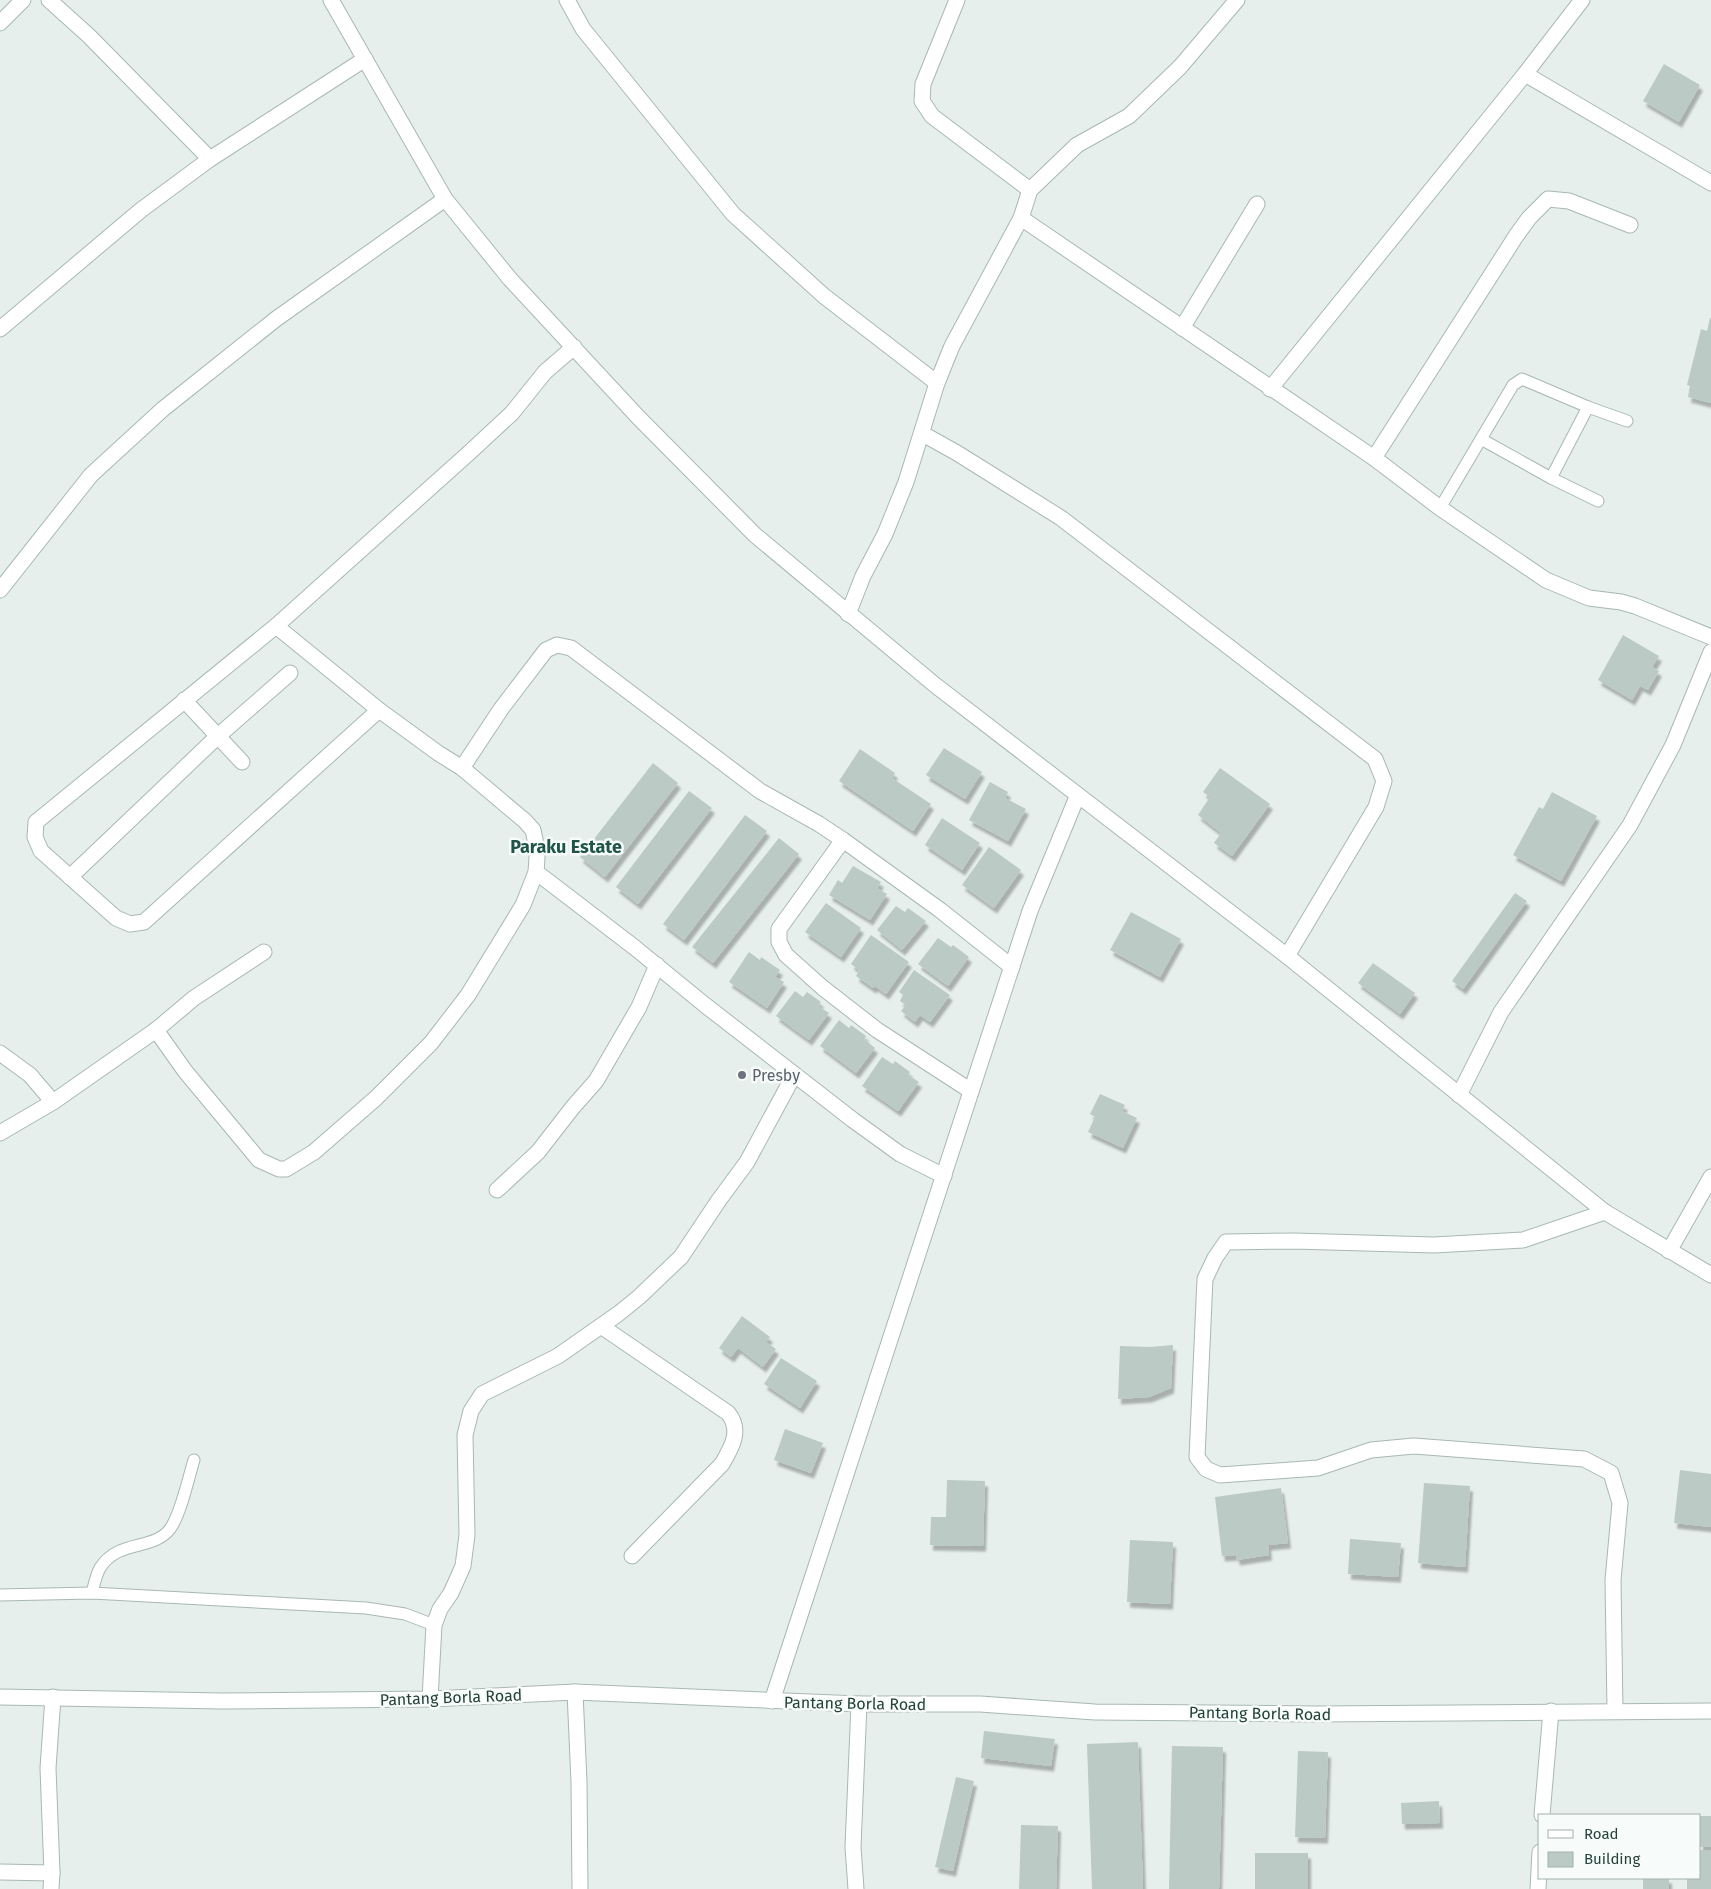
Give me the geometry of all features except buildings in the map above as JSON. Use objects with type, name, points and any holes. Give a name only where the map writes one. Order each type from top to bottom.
[{"type":"street","points":[[0,23],[23,0]]},
{"type":"street","points":[[49,0],[89,36],[210,159]]},
{"type":"street","points":[[331,0],[445,199],[510,279],[638,417],[755,535],[934,685],[1287,956],[1605,1212],[1711,1275]]},
{"type":"street","points":[[567,0],[583,29],[733,214],[824,296],[937,383]]},
{"type":"street","points":[[957,0],[923,84],[922,101],[932,116],[1030,190]]},
{"type":"street","points":[[848,614],[863,576],[896,508],[922,434],[937,383],[952,346],[1021,218],[1030,190],[1078,145],[1129,116],[1180,67],[1237,0]]},
{"type":"street","points":[[1270,389],[1525,74],[1582,0]]},
{"type":"street","points":[[0,329],[141,210],[210,159],[365,59]]},
{"type":"street","points":[[1525,74],[1711,183]]},
{"type":"street","points":[[0,590],[91,475],[163,409],[276,319],[445,199]]},
{"type":"street","points":[[1374,458],[1516,236],[1529,218],[1548,199],[1569,201],[1630,225]]},
{"type":"street","points":[[1182,328],[1257,204]]},
{"type":"street","points":[[1021,218],[1374,458],[1440,508],[1555,584],[1589,598],[1621,602],[1635,606],[1711,637]]},
{"type":"street","points":[[379,710],[144,922],[130,924],[116,918],[41,851],[35,837],[36,822],[276,626],[512,413],[545,372],[574,347]]},
{"type":"street","points":[[922,434],[957,453],[1061,518],[1376,759],[1384,781],[1376,807],[1287,956]]},
{"type":"street","points":[[156,1030],[185,1071],[259,1160],[279,1169],[286,1169],[314,1152],[376,1098],[431,1043],[478,979],[524,904],[536,872],[537,858],[533,830],[526,821],[462,768],[379,710],[276,626]]},
{"type":"street","points":[[462,768],[501,709],[546,650],[556,646],[571,648],[760,791],[819,824],[843,840],[940,910],[1012,967]]},
{"type":"street","points":[[1459,1095],[1501,1012],[1630,825],[1674,745],[1711,652]]},
{"type":"street","points":[[70,877],[218,736],[290,673]]},
{"type":"street","points":[[184,700],[242,762]]},
{"type":"street","points":[[772,1701],[1030,911],[1078,796]]},
{"type":"street","points":[[843,840],[779,929],[779,942],[786,955],[823,988],[877,1030],[972,1092]]},
{"type":"street","points":[[536,872],[794,1075],[900,1154],[944,1176]]},
{"type":"street","points":[[0,1133],[53,1102],[156,1030],[194,998],[264,952]]},
{"type":"street","points":[[497,1190],[538,1152],[596,1081],[634,1016],[656,965]]},
{"type":"street","points":[[0,1053],[30,1076],[53,1102]]},
{"type":"street","points":[[430,1699],[434,1625],[440,1609],[451,1593],[462,1566],[467,1535],[465,1435],[471,1411],[482,1394],[558,1356],[601,1326],[639,1297],[681,1257],[719,1200],[748,1162],[794,1075]]},
{"type":"street","points":[[1669,1251],[1711,1177]]},
{"type":"street","points":[[1605,1212],[1523,1240],[1434,1245],[1294,1241],[1226,1242],[1215,1258],[1206,1279],[1197,1456],[1206,1469],[1220,1475],[1318,1468],[1371,1450],[1414,1446],[1584,1459],[1611,1472],[1620,1503],[1613,1580],[1615,1711]]},
{"type":"street","points":[[601,1326],[728,1413],[734,1421],[731,1449],[722,1464],[632,1556]]},
{"type":"street","points":[[575,1692],[579,1782],[580,1889]]},
{"type":"street","name":"Pantang Borla Road","points":[[0,1697],[222,1700],[430,1699],[575,1692],[859,1704],[980,1704],[1095,1712],[1315,1714],[1711,1711]]},
{"type":"street","points":[[51,1889],[48,1768],[53,1697]]},
{"type":"street","points":[[856,1889],[854,1847],[859,1704]]},
{"type":"street","points":[[1542,1814],[1552,1711]]},
{"type":"street","points":[[0,1872],[52,1873]]},
{"type":"lane","points":[[1440,508],[1513,385],[1522,379],[1588,407],[1628,421]]},
{"type":"lane","points":[[1552,478],[1588,407]]},
{"type":"lane","points":[[1481,439],[1598,502]]},
{"type":"lane","points":[[92,1593],[100,1568],[109,1557],[119,1550],[157,1540],[169,1531],[175,1520],[194,1460]]},
{"type":"lane","points":[[0,1595],[92,1593],[366,1608],[405,1614],[434,1625]]},
{"type":"place","name":"Presby","points":[[742,1075]]},
{"type":"district","name":"Paraku Estate","points":[[566,847]]}]
